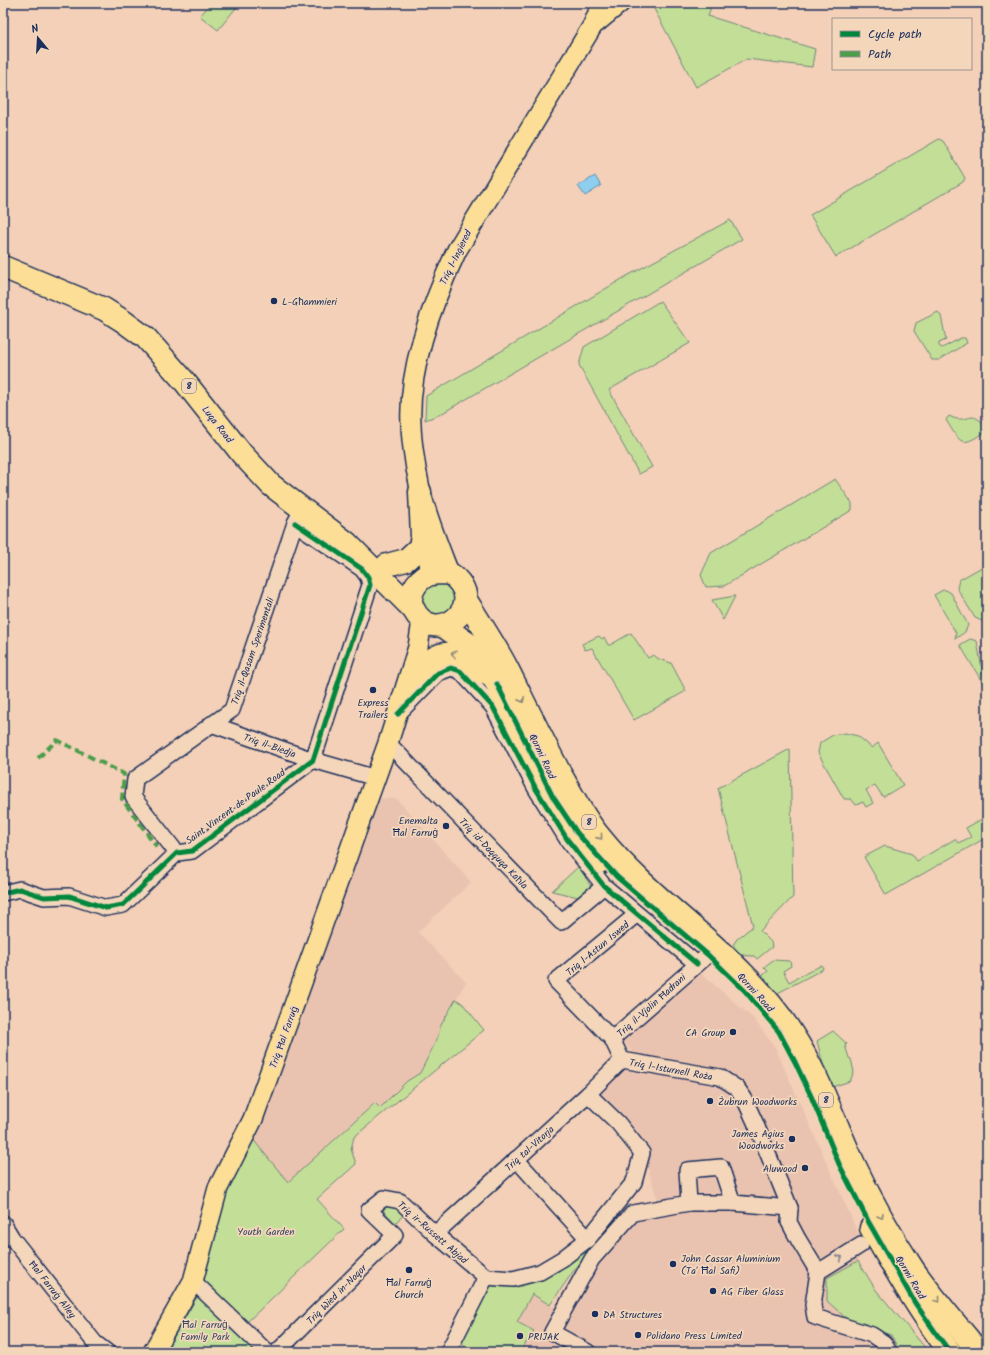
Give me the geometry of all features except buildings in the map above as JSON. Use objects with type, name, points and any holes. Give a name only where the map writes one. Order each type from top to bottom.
[{"type":"highway","name":"Luqa Road","points":[[3,267],[104,309],[146,338],[186,382],[242,454],[299,516],[387,565],[423,578]]},
{"type":"highway","points":[[387,565],[406,560],[420,546],[422,536],[420,492]]},
{"type":"highway","name":"Luqa Road","points":[[347,543],[429,620]]},
{"type":"highway","points":[[449,573],[423,578],[413,589],[411,598],[429,620],[453,621],[460,614],[466,600]]},
{"type":"highway","name":"8","points":[[449,573],[458,579],[465,590],[466,600]]},
{"type":"highway","name":"Qormi Road","points":[[466,600],[505,665],[534,724],[581,811],[599,836],[638,878],[716,946],[755,985],[794,1035],[811,1067],[854,1165],[877,1208],[914,1269],[979,1352]]},
{"type":"highway","name":"Qormi Road","points":[[429,620],[473,647],[497,684],[553,798],[576,833],[617,877],[702,960],[745,991],[779,1032],[811,1096],[839,1164],[868,1221],[915,1303],[950,1352]]},
{"type":"highway","points":[[415,675],[435,657],[448,652],[460,656],[497,684]]},
{"type":"main road","name":"Triq l-Ingiered","points":[[449,573],[420,492],[414,457],[411,424],[412,392],[419,356],[431,314],[443,280],[457,250],[593,25],[602,3]]},
{"type":"main road","name":"Triq l-Ingiered","points":[[593,25],[620,3]]},
{"type":"main road","name":"Triq l-Ingiered","points":[[423,578],[430,542],[429,517]]},
{"type":"main road","points":[[398,714],[415,675],[429,620]]},
{"type":"main road","points":[[398,714],[418,647],[429,620]]},
{"type":"main road","name":"Triq Ħal Farruġ","points":[[153,1352],[193,1281],[218,1188],[253,1119],[398,714]]},
{"type":"street","points":[[299,516],[362,569],[368,577],[370,585],[313,760]]},
{"type":"street","name":"Triq il-Qasam Sperimentali","points":[[177,853],[133,797],[135,779],[232,710],[299,516]]},
{"type":"street","name":"Qormi Road","points":[[398,714],[438,673],[451,668],[460,671],[493,707],[536,789],[567,839],[604,886],[637,914],[702,960]]},
{"type":"street","name":"Triq il-Biedja","points":[[211,724],[313,760],[376,778]]},
{"type":"street","name":"Triq id-Daqquqa Kaħla","points":[[388,743],[561,922],[604,886]]},
{"type":"street","name":"Saint Vincent de Paule Road","points":[[3,893],[20,889],[44,897],[69,896],[106,908],[123,905],[177,853],[192,850],[313,760]]},
{"type":"street","name":"Triq l-Astun Iswed","points":[[556,981],[637,914]]},
{"type":"street","name":"Triq il-Vjolin Ħadrani","points":[[612,1039],[702,960]]},
{"type":"street","name":"Triq l-Isturnell Roża","points":[[556,981],[612,1039],[622,1060],[720,1077],[737,1088],[744,1098],[756,1122],[790,1208],[789,1222],[818,1272]]},
{"type":"street","name":"Triq tal-Vitorja","points":[[435,1234],[588,1094],[622,1060]]},
{"type":"street","points":[[448,1352],[486,1277],[513,1279],[540,1272],[562,1259],[588,1239],[634,1182],[642,1153],[618,1123],[588,1094]]},
{"type":"street","points":[[516,1159],[588,1239]]},
{"type":"street","points":[[689,1203],[687,1170],[721,1167],[733,1203]]},
{"type":"street","name":"Triq ir-Russett Abjad","points":[[395,1236],[369,1210],[384,1198],[400,1201],[435,1234],[486,1277]]},
{"type":"street","points":[[588,1352],[552,1332],[592,1259],[633,1213],[689,1203],[733,1203],[790,1208]]},
{"type":"street","name":"Ħal Farruġ Alley","points":[[3,1223],[12,1238],[95,1343],[106,1352]]},
{"type":"street","name":"Triq Wied in-Noqor","points":[[277,1352],[395,1236]]},
{"type":"street","points":[[861,1245],[818,1272],[813,1305],[815,1317],[872,1335],[884,1343],[889,1352]]},
{"type":"street","points":[[193,1281],[267,1352]]},
{"type":"shaded area","points":[[383,798],[397,799],[471,882],[418,932],[466,982],[440,1026],[437,1039],[420,1073],[407,1081],[380,1108],[375,1103],[288,1183],[251,1137],[375,801]]},
{"type":"shaded area","points":[[696,969],[753,1018],[775,1047],[864,1244],[858,1261],[827,1278],[849,1321],[891,1335],[900,1352],[455,1352],[488,1285],[502,1288],[520,1286],[553,1307],[587,1254],[658,1201],[636,1131],[597,1094],[625,1069],[631,1051],[620,1038]]},
{"type":"green space","points":[[211,3],[240,3],[218,30],[200,16]]},
{"type":"green space","points":[[652,3],[712,3],[708,16],[815,49],[812,67],[747,59],[696,87]]},
{"type":"green space","points":[[939,139],[943,141],[965,178],[963,182],[836,257],[810,215]]},
{"type":"green space","points":[[730,220],[742,239],[439,415],[425,420],[426,396],[627,276]]},
{"type":"green space","points":[[660,301],[690,343],[609,390],[652,467],[639,474],[579,365],[584,347]]},
{"type":"green space","points":[[938,312],[941,316],[946,340],[939,343],[939,346],[942,348],[961,338],[965,338],[967,343],[939,360],[932,360],[914,331],[916,323]]},
{"type":"green space","points":[[949,416],[958,419],[973,417],[983,423],[987,422],[987,431],[972,440],[963,441],[959,439],[946,420]]},
{"type":"green space","points":[[835,479],[852,503],[852,510],[724,586],[706,587],[701,575],[711,553]]},
{"type":"green space","points":[[980,568],[987,569],[987,618],[982,621],[975,618],[957,588],[959,580]]},
{"type":"green space","points":[[435,584],[446,585],[452,590],[454,604],[453,609],[433,617],[421,606],[424,592]]},
{"type":"green space","points":[[943,590],[951,593],[968,625],[965,632],[955,639],[956,633],[934,595]]},
{"type":"green space","points":[[735,596],[723,620],[712,600]]},
{"type":"green space","points":[[631,633],[648,658],[653,655],[659,659],[671,663],[686,691],[634,720],[592,648],[585,650],[582,644],[599,636],[602,639],[604,637],[608,645],[610,645]]},
{"type":"green space","points":[[970,639],[977,641],[983,675],[987,679],[987,690],[960,645]]},
{"type":"green space","points":[[845,733],[858,736],[872,748],[878,743],[903,785],[883,797],[875,785],[866,790],[873,803],[866,807],[863,802],[856,805],[851,799],[844,799],[818,753],[820,743],[833,735]]},
{"type":"green space","points":[[790,749],[793,897],[760,931],[771,942],[772,947],[757,959],[754,956],[742,954],[733,945],[737,939],[753,926],[718,788]]},
{"type":"green space","points":[[987,816],[987,837],[886,895],[864,857],[885,846],[912,854],[917,861],[955,839],[958,843],[971,837],[966,828]]},
{"type":"green space","points":[[579,866],[591,887],[578,897],[552,891]]},
{"type":"green space","points":[[773,960],[790,961],[791,966],[783,971],[789,982],[822,965],[823,969],[774,995],[762,980],[763,975],[768,971],[764,967]]},
{"type":"green space","name":"Youth Garden","points":[[456,999],[463,1004],[484,1030],[354,1137],[351,1149],[356,1164],[317,1199],[344,1229],[245,1324],[204,1282],[211,1234],[225,1185],[251,1137],[288,1182],[375,1103],[380,1108],[407,1081],[420,1073],[437,1039],[441,1025]]},
{"type":"green space","points":[[833,1031],[847,1044],[845,1045],[849,1058],[851,1059],[854,1072],[850,1081],[829,1088],[817,1041]]},
{"type":"green space","points":[[392,1201],[409,1210],[395,1223],[382,1209]]},
{"type":"green space","points":[[583,1251],[587,1254],[550,1305],[532,1294],[517,1322],[534,1331],[520,1352],[464,1352],[466,1349],[461,1341],[488,1285],[503,1287],[528,1284],[550,1274]]},
{"type":"green space","points":[[858,1261],[876,1290],[929,1352],[900,1352],[891,1335],[849,1321],[827,1301],[827,1278]]},
{"type":"green space","name":"Ħal Farruġ Family Park","points":[[200,1292],[259,1352],[165,1352]]},
{"type":"water","points":[[595,176],[601,186],[585,196],[578,186]]},
{"type":"marked path","points":[[38,758],[57,740],[124,774],[122,799],[157,847]]},
{"type":"cycle path","points":[[3,893],[20,889],[44,897],[69,896],[106,908],[123,905],[177,853],[192,851],[313,760],[370,585],[368,577],[362,569],[295,523]]},
{"type":"cycle path","points":[[398,714],[438,673],[451,668],[460,671],[493,707],[536,789],[567,839],[604,886],[697,964]]},
{"type":"cycle path","points":[[497,684],[553,797],[577,833],[617,877],[708,955],[745,991],[779,1032],[811,1096],[839,1164],[868,1221],[915,1303],[950,1352]]},
{"type":"place","name":"L-Għammieri","points":[[274,301]]},
{"type":"place","name":"Express Trailers","points":[[373,690]]},
{"type":"place","name":"Enemalta Ħal Farruġ","points":[[446,826]]},
{"type":"place","name":"CA Group","points":[[733,1032]]},
{"type":"place","name":"Żubrun Woodworks","points":[[710,1101]]},
{"type":"place","name":"James Agius Woodworks","points":[[792,1139]]},
{"type":"place","name":"Aluwood","points":[[805,1168]]},
{"type":"place","name":"John Cassar Aluminium (Ta' Ħal Safi)","points":[[673,1264]]},
{"type":"place","name":"Ħal Farruġ Church","points":[[409,1270]]},
{"type":"place","name":"AG Fiber Glass","points":[[713,1291]]},
{"type":"place","name":"DA Structures","points":[[595,1314]]},
{"type":"place","name":"Polidano Press Limited","points":[[638,1335]]},
{"type":"place","name":"PRIJAK","points":[[520,1336]]}]
